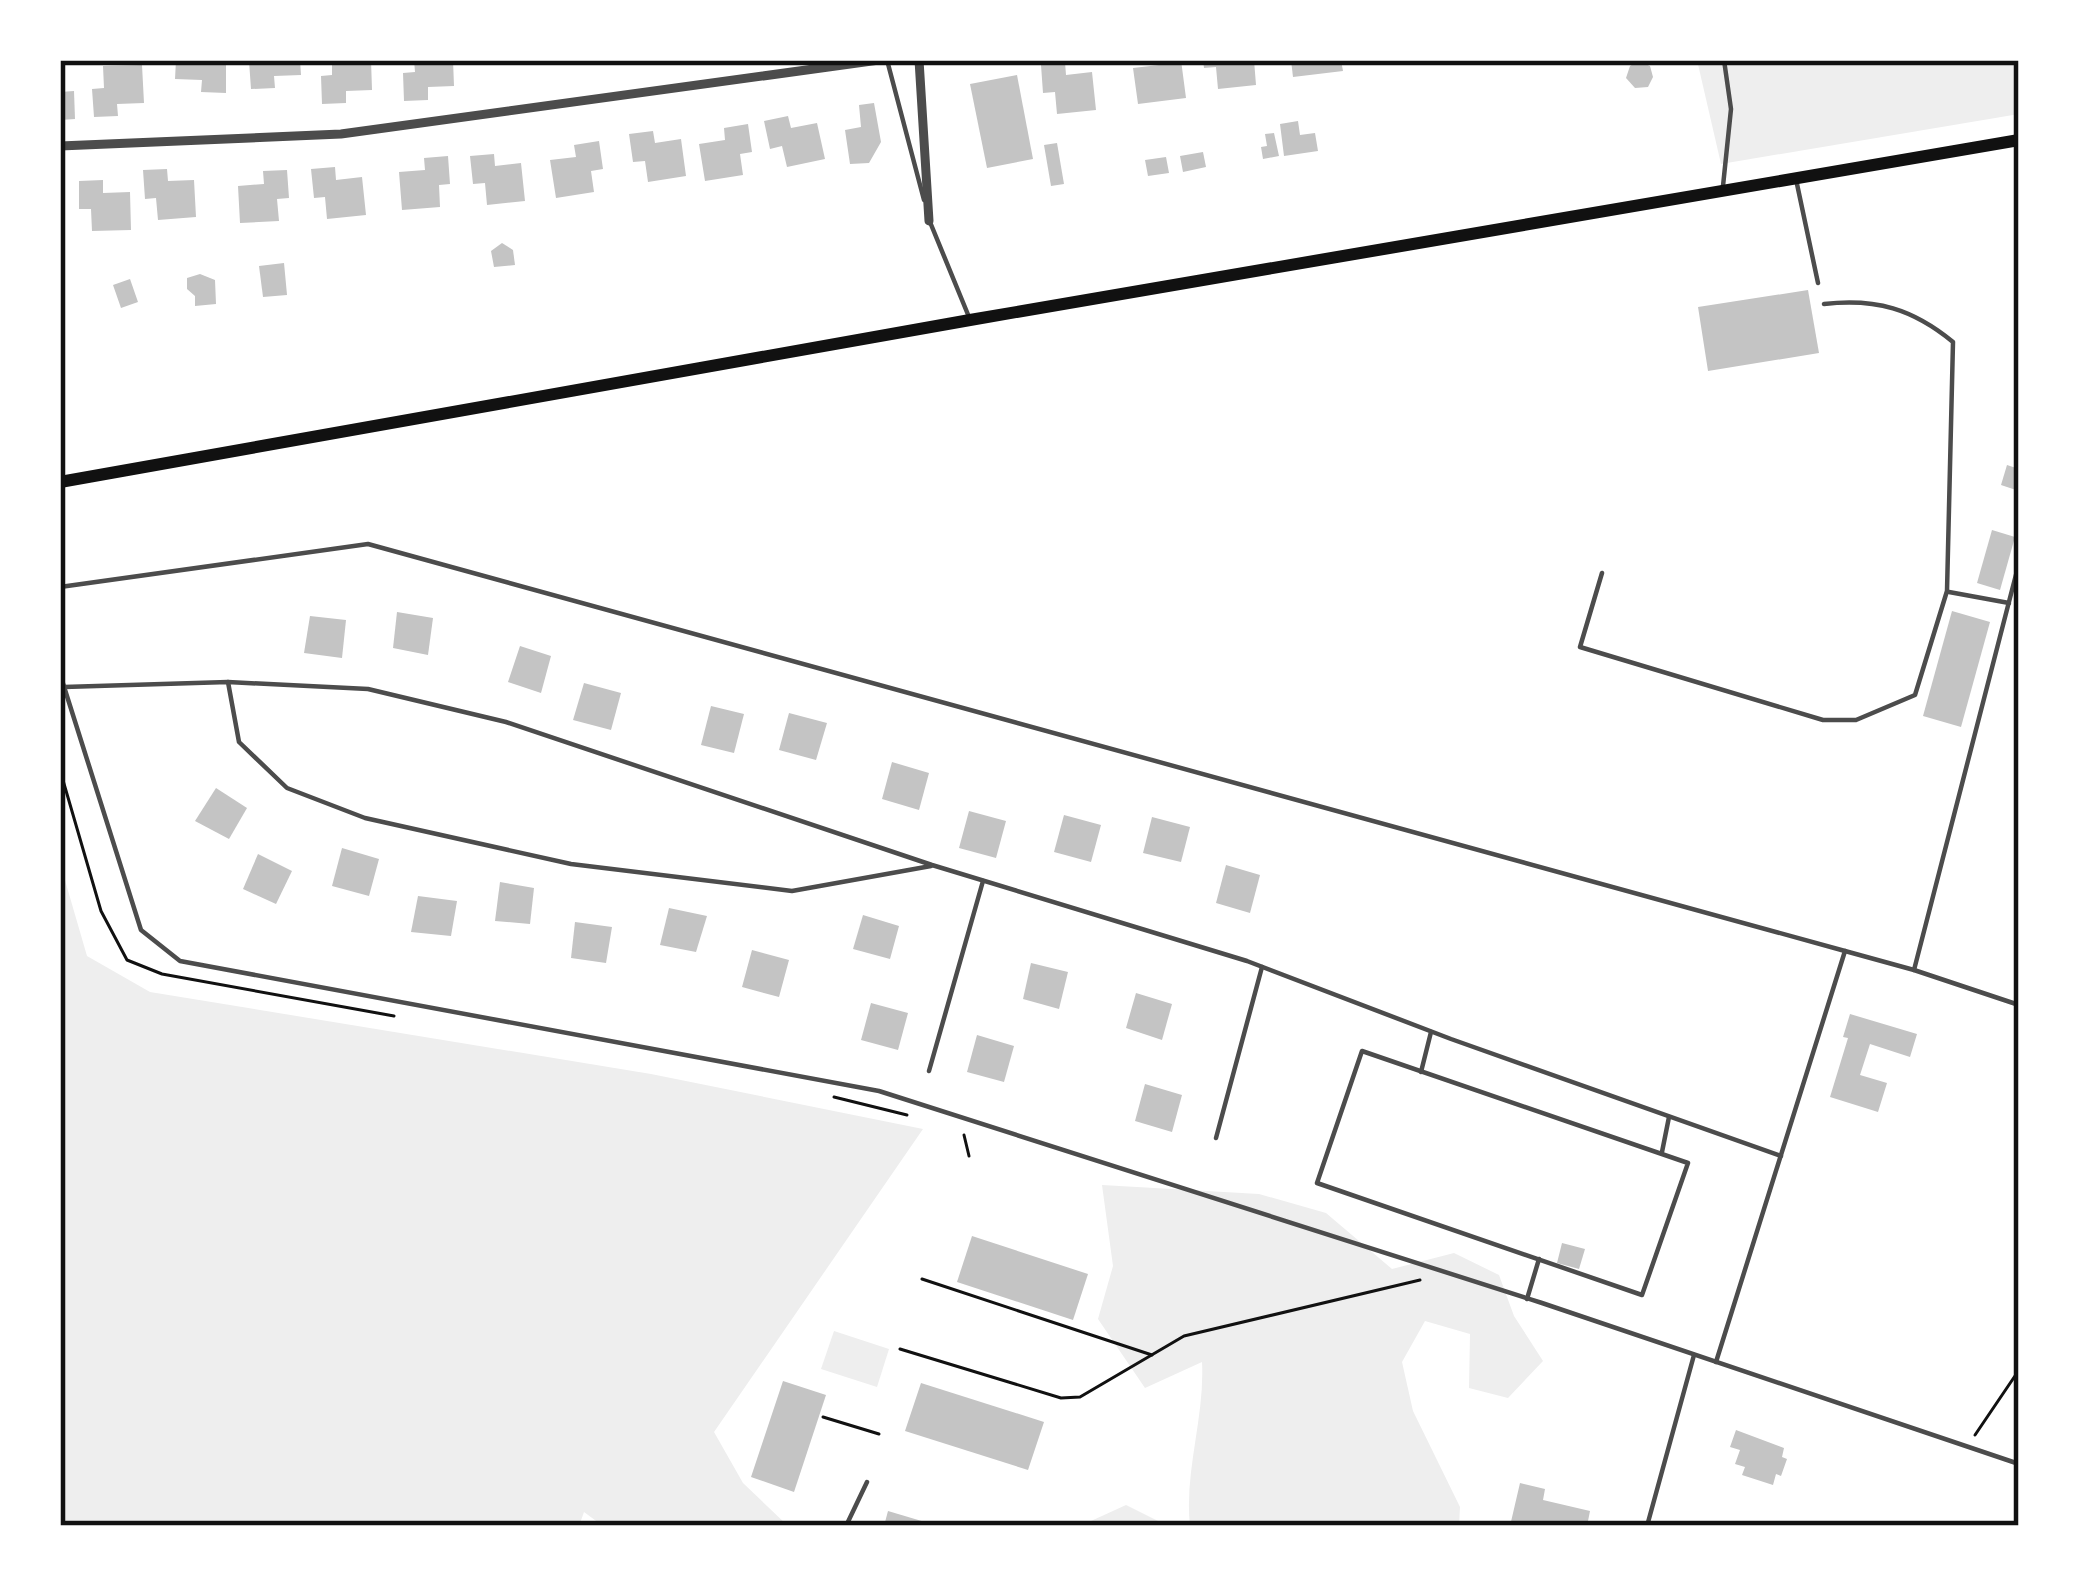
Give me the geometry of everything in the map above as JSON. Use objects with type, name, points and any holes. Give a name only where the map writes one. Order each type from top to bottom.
[{"type":"main road","points":[[60,482],[2019,140]]},
{"type":"street","points":[[60,146],[340,134],[883,60]]},
{"type":"street","points":[[919,60],[929,221]]},
{"type":"lane","points":[[883,60],[929,221],[970,320]]},
{"type":"lane","points":[[1722,191],[1730,109],[1724,60]]},
{"type":"lane","points":[[1796,178],[1818,283]]},
{"type":"lane","points":[[1602,573],[1580,647],[1823,720],[1856,720],[1916,695],[1947,591],[1952,342],[1931,324],[1893,306],[1858,300],[1824,304]]},
{"type":"lane","points":[[60,587],[368,544],[1914,970],[2019,1005]]},
{"type":"lane","points":[[1914,970],[2019,563]]},
{"type":"lane","points":[[1947,591],[2009,603]]},
{"type":"lane","points":[[60,674],[141,930],[180,961],[879,1091],[1456,1275],[2019,1464]]},
{"type":"lane","points":[[64,688],[228,682],[368,689],[506,722],[932,866],[1262,967],[1781,1156]]},
{"type":"lane","points":[[228,682],[239,742],[286,788],[364,818],[571,864],[792,891],[932,866]]},
{"type":"lane","points":[[929,1071],[983,881]]},
{"type":"lane","points":[[1716,1362],[1845,952]]},
{"type":"lane","points":[[1216,1138],[1262,967]]},
{"type":"lane","points":[[1421,1072],[1431,1032]]},
{"type":"lane","points":[[1362,1052],[1421,1072],[1688,1163],[1642,1295],[1317,1183],[1362,1052]]},
{"type":"lane","points":[[1661,1154],[1669,1117]]},
{"type":"lane","points":[[1527,1299],[1539,1259]]},
{"type":"lane","points":[[1647,1526],[1694,1354]]},
{"type":"lane","points":[[846,1526],[867,1482]]},
{"type":"path","points":[[901,1348],[1061,1398],[1080,1397],[1184,1336],[1410,1281],[1456,1275]]},
{"type":"path","points":[[922,1279],[1154,1355]]},
{"type":"path","points":[[1968,1446],[2019,1370]]},
{"type":"path","points":[[2010,1382],[2019,1389]]},
{"type":"path","points":[[823,1417],[880,1434]]},
{"type":"shaded area","points":[[1697,60],[2019,60],[2019,114],[1721,164]]},
{"type":"shaded area","points":[[60,863],[87,956],[150,992],[651,1074],[923,1129],[714,1432],[743,1483],[788,1526],[603,1526],[584,1512],[579,1526],[60,1526]]},
{"type":"shaded area","points":[[1102,1185],[1259,1194],[1326,1213],[1392,1269],[1454,1253],[1499,1275],[1514,1316],[1543,1361],[1508,1398],[1469,1388],[1470,1334],[1425,1321],[1402,1362],[1413,1411],[1460,1507],[1459,1526],[1190,1526],[1202,1362],[1145,1388],[1098,1319],[1113,1266]]},
{"type":"shaded area","points":[[834,1331],[889,1349],[877,1387],[821,1369]]},
{"type":"shaded area","points":[[1126,1505],[1168,1526],[1080,1526]]},
{"type":"building","points":[[176,60],[226,64],[226,93],[201,92],[202,80],[175,79]]},
{"type":"building","points":[[300,60],[301,75],[274,76],[275,88],[251,89],[249,61]]},
{"type":"building","points":[[332,60],[371,60],[372,90],[346,91],[346,103],[322,104],[321,76],[332,75]]},
{"type":"building","points":[[414,60],[453,60],[454,86],[428,87],[428,100],[404,101],[403,73],[415,72]]},
{"type":"building","points":[[1158,60],[1181,60],[1186,98],[1138,104],[1133,68],[1159,65]]},
{"type":"building","points":[[1203,60],[1254,60],[1256,85],[1218,89],[1216,67],[1204,68]]},
{"type":"building","points":[[1291,60],[1341,60],[1343,71],[1293,77]]},
{"type":"building","points":[[1638,61],[1650,66],[1653,77],[1648,87],[1635,88],[1626,78],[1630,66]]},
{"type":"building","points":[[1065,62],[1066,75],[1092,72],[1096,110],[1057,114],[1055,92],[1043,93],[1041,65]]},
{"type":"building","points":[[142,65],[144,103],[117,104],[118,116],[94,117],[92,89],[104,88],[103,66]]},
{"type":"building","points":[[1017,75],[1033,159],[987,168],[970,84]]},
{"type":"building","points":[[74,91],[75,119],[60,120],[60,92]]},
{"type":"building","points":[[874,103],[881,142],[869,163],[850,164],[845,130],[861,127],[859,105]]},
{"type":"building","points":[[788,116],[791,128],[817,123],[825,159],[787,167],[782,146],[770,149],[764,121]]},
{"type":"building","points":[[1298,121],[1300,135],[1315,133],[1318,151],[1284,156],[1280,124]]},
{"type":"building","points":[[748,124],[752,152],[740,154],[743,175],[705,181],[699,144],[725,140],[724,128]]},
{"type":"building","points":[[653,131],[655,143],[681,139],[686,176],[648,182],[645,161],[633,162],[629,134]]},
{"type":"building","points":[[1274,133],[1279,156],[1263,159],[1265,134]]},
{"type":"building","points":[[599,141],[603,169],[591,171],[594,192],[556,198],[550,160],[576,157],[574,145]]},
{"type":"building","points":[[1057,143],[1064,184],[1051,186],[1044,145]]},
{"type":"building","points":[[1203,152],[1206,167],[1183,172],[1180,156]]},
{"type":"building","points":[[494,154],[495,166],[521,163],[525,201],[487,205],[485,183],[473,184],[470,156]]},
{"type":"building","points":[[448,156],[450,184],[439,185],[440,207],[402,210],[399,172],[425,170],[424,158]]},
{"type":"building","points":[[1166,157],[1169,173],[1148,176],[1145,160]]},
{"type":"building","points":[[335,167],[336,180],[362,177],[366,215],[327,219],[325,197],[314,198],[311,169]]},
{"type":"building","points":[[167,169],[168,181],[194,180],[196,217],[158,220],[156,198],[145,199],[143,170]]},
{"type":"building","points":[[287,170],[289,198],[277,199],[279,221],[240,223],[238,186],[264,184],[263,171]]},
{"type":"building","points":[[103,180],[103,193],[130,192],[131,230],[92,231],[91,209],[79,209],[79,181]]},
{"type":"building","points":[[502,243],[513,250],[515,265],[494,267],[491,251]]},
{"type":"building","points":[[284,263],[287,295],[263,297],[259,266]]},
{"type":"building","points":[[200,274],[215,280],[216,304],[195,306],[187,278]]},
{"type":"building","points":[[130,279],[138,302],[121,308],[113,285]]},
{"type":"building","points":[[1808,290],[1819,353],[1708,371],[1698,307]]},
{"type":"building","points":[[2007,465],[2019,469],[2019,491],[2001,485]]},
{"type":"building","points":[[1992,530],[2015,537],[2000,590],[1977,583]]},
{"type":"building","points":[[1952,611],[1990,622],[1961,727],[1923,716]]},
{"type":"building","points":[[397,612],[433,618],[428,655],[393,648]]},
{"type":"building","points":[[310,616],[346,620],[342,658],[304,653]]},
{"type":"building","points":[[520,646],[551,656],[541,693],[508,682]]},
{"type":"building","points":[[584,683],[621,693],[611,730],[573,720]]},
{"type":"building","points":[[711,706],[744,714],[734,753],[701,745]]},
{"type":"building","points":[[789,713],[827,723],[816,760],[779,750]]},
{"type":"building","points":[[892,762],[929,773],[919,810],[882,799]]},
{"type":"building","points":[[216,788],[247,808],[229,839],[195,821]]},
{"type":"building","points":[[969,811],[1006,821],[996,858],[959,848]]},
{"type":"building","points":[[1064,815],[1101,825],[1091,862],[1054,852]]},
{"type":"building","points":[[1152,817],[1190,827],[1181,862],[1143,853]]},
{"type":"building","points":[[342,848],[379,859],[369,896],[332,886]]},
{"type":"building","points":[[258,854],[292,871],[276,904],[243,889]]},
{"type":"building","points":[[1226,865],[1260,875],[1250,913],[1216,903]]},
{"type":"building","points":[[500,882],[534,888],[530,924],[495,921]]},
{"type":"building","points":[[418,896],[457,901],[451,936],[411,932]]},
{"type":"building","points":[[669,908],[707,916],[696,952],[660,945]]},
{"type":"building","points":[[863,915],[899,926],[890,959],[853,949]]},
{"type":"building","points":[[575,922],[612,927],[606,963],[571,958]]},
{"type":"building","points":[[752,950],[789,960],[779,997],[742,987]]},
{"type":"building","points":[[1031,963],[1068,972],[1059,1009],[1023,999]]},
{"type":"building","points":[[1136,993],[1172,1004],[1162,1040],[1126,1028]]},
{"type":"building","points":[[871,1003],[908,1013],[898,1050],[861,1040]]},
{"type":"building","points":[[1850,1014],[1917,1034],[1910,1057],[1870,1044],[1860,1075],[1887,1083],[1878,1112],[1830,1097],[1848,1038],[1843,1037]]},
{"type":"building","points":[[977,1035],[1014,1046],[1004,1082],[967,1072]]},
{"type":"building","points":[[1145,1084],[1182,1095],[1172,1132],[1135,1121]]},
{"type":"building","points":[[972,1236],[1088,1274],[1073,1320],[957,1282]]},
{"type":"building","points":[[1562,1243],[1585,1249],[1579,1269],[1557,1263]]},
{"type":"building","points":[[783,1381],[826,1395],[794,1492],[751,1477]]},
{"type":"building","points":[[921,1383],[1044,1422],[1028,1470],[905,1431]]},
{"type":"building","points":[[1736,1430],[1784,1448],[1782,1457],[1787,1459],[1773,1485],[1742,1475],[1745,1467],[1735,1464],[1740,1450],[1730,1447]]},
{"type":"building","points":[[1520,1483],[1545,1489],[1543,1500],[1590,1511],[1587,1526],[1510,1526]]},
{"type":"building","points":[[888,1511],[935,1525],[935,1526],[884,1526]]}]
